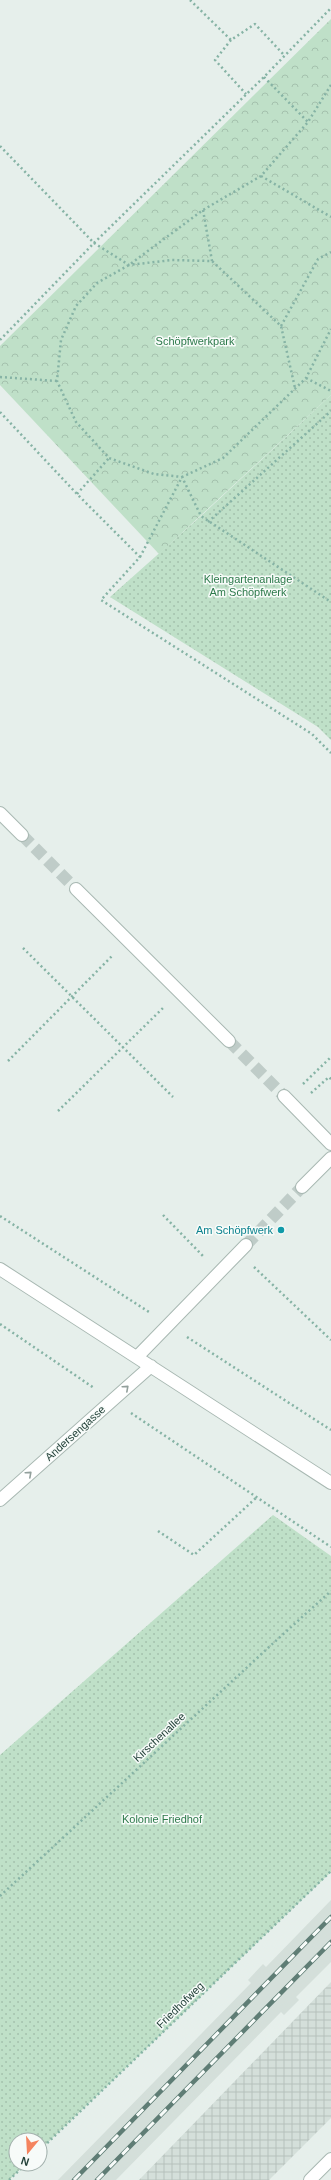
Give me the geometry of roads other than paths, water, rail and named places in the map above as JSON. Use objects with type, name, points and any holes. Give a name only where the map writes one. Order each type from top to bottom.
[{"type":"street","points":[[0,813],[22,835]]},
{"type":"street","points":[[76,890],[229,1041]]},
{"type":"street","points":[[289,1101],[331,1144]]},
{"type":"street","points":[[302,1187],[331,1158]]},
{"type":"street","points":[[137,1357],[242,1249]]},
{"type":"street","points":[[0,1269],[331,1483]]},
{"type":"street","name":"Andersengasse","points":[[0,1500],[151,1366]]},
{"type":"street","points":[[310,2180],[331,2159]]},
{"type":"tunnel","points":[[22,835],[76,889]]},
{"type":"tunnel","points":[[229,1041],[284,1096]]},
{"type":"tunnel","points":[[246,1245],[302,1187]]},
{"type":"railway","points":[[74,2180],[331,1917]]},
{"type":"railway","points":[[97,2180],[331,1942]]},
{"type":"place","name":"Am Schöpfwerk","points":[[281,1230]]},
{"type":"park label","name":"Schöpfwerkpark","points":[[195,341]]},
{"type":"park label","name":"Kleingartenanlage Am Schöpfwerk","points":[[248,585]]},
{"type":"park label","name":"Kolonie Friedhof","points":[[162,1819]]}]
